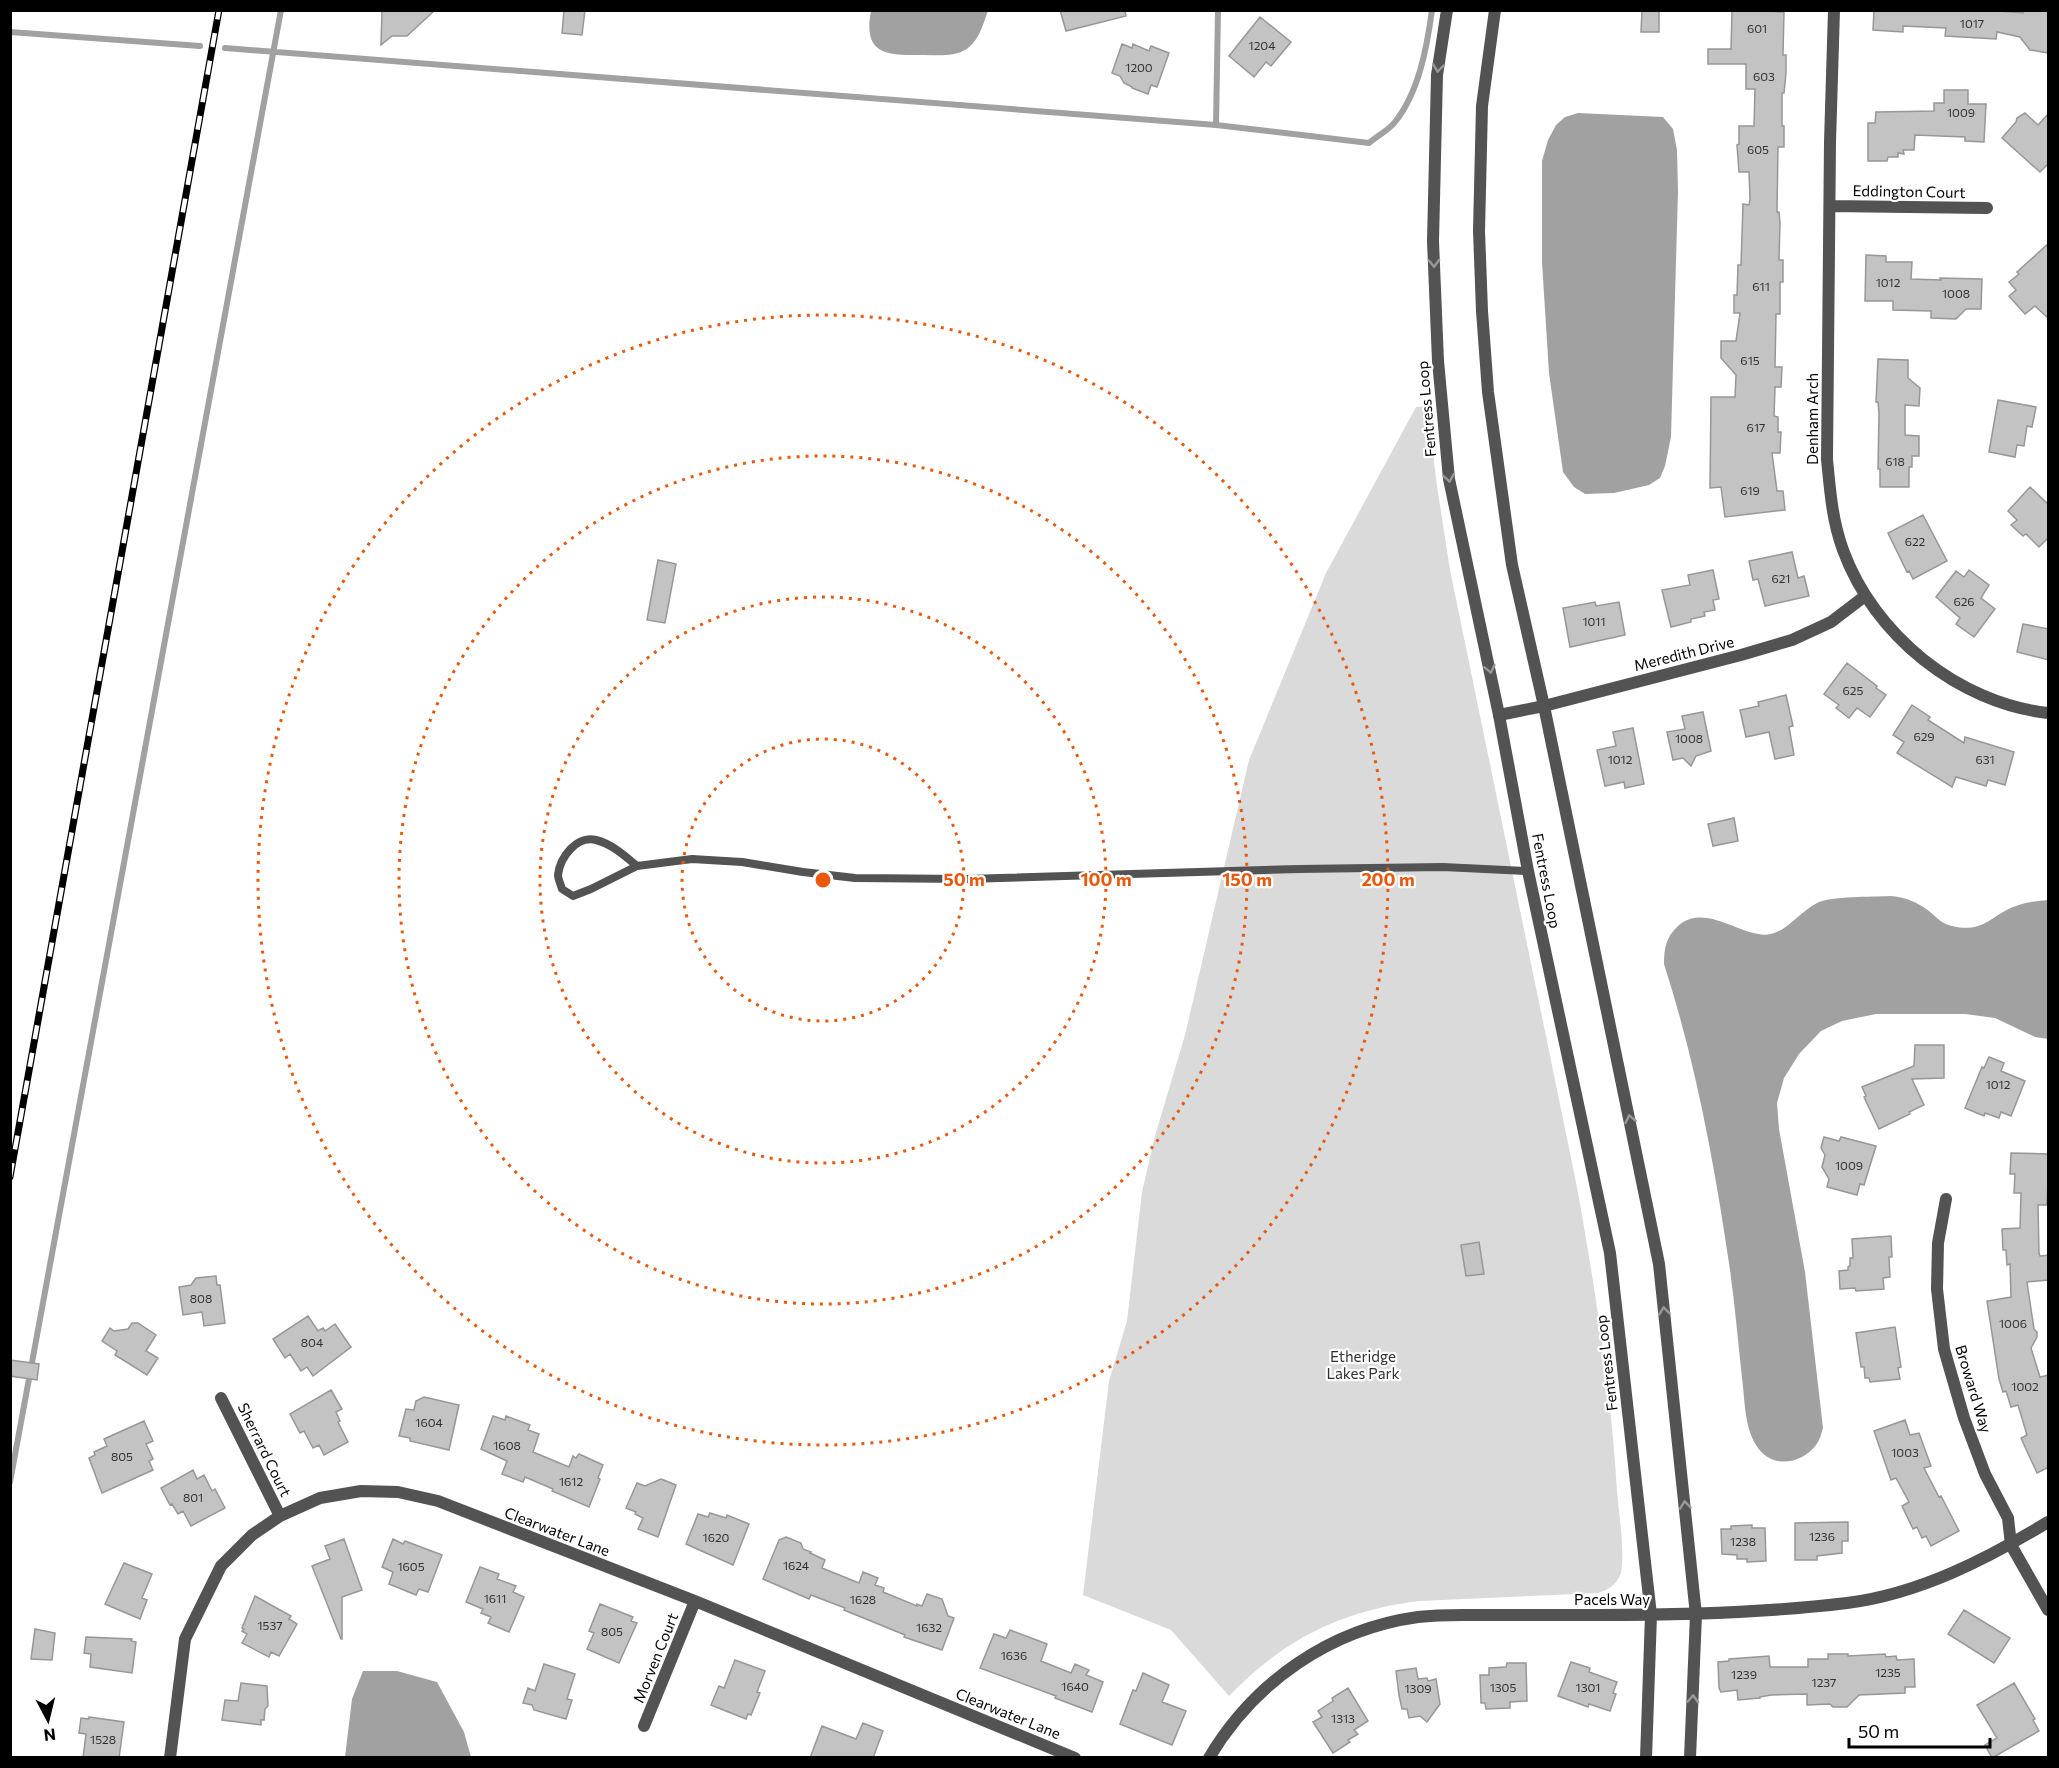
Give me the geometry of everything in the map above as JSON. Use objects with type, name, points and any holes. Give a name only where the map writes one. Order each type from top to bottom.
[{"type":"street","name":"Fentress Loop","points":[[1447,10],[1437,75],[1433,241],[1437,361],[1449,479],[1500,715],[1528,871],[1610,1253],[1652,1615],[1646,1758]]},
{"type":"street","points":[[1495,10],[1482,106],[1479,231],[1488,392],[1512,566],[1544,706],[1659,1264],[1696,1615],[1690,1758]]},
{"type":"street","name":"Denham Arch","points":[[1834,10],[1827,459],[1830,499],[1843,550],[1865,596],[1904,641],[1945,675],[1979,694],[2017,707],[2049,713]]},
{"type":"street","name":"Eddington Court","points":[[1830,206],[1987,208]]},
{"type":"street","name":"Meredith Drive","points":[[1500,715],[1544,706],[1792,640],[1831,622],[1865,596]]},
{"type":"street","name":"Broward Way","points":[[1946,1198],[1938,1244],[1937,1289],[1944,1349],[1964,1418],[1985,1474],[2008,1518],[2011,1545]]},
{"type":"street","name":"Sherrard Court","points":[[221,1398],[280,1516]]},
{"type":"street","name":"Clearwater Lane","points":[[170,1758],[185,1639],[221,1566],[252,1535],[280,1516],[320,1498],[361,1491],[398,1492],[438,1501],[695,1601],[1075,1758]]},
{"type":"street","name":"Pacels Way","points":[[1209,1758],[1236,1718],[1269,1685],[1306,1657],[1340,1639],[1378,1626],[1437,1616],[1696,1615],[1847,1603],[1917,1587],[2011,1545],[2049,1522]]},
{"type":"street","points":[[2011,1545],[2049,1610]]},
{"type":"street","name":"Morven Court","points":[[644,1726],[695,1601]]},
{"type":"lane","points":[[637,866],[616,849],[596,840],[585,839],[575,844],[566,855],[558,875],[562,889],[573,896],[637,866],[692,859],[742,862],[855,878],[966,879],[1443,867],[1528,871]]},
{"type":"green space","name":"Etheridge Lakes Park","points":[[1427,406],[1450,570],[1577,1187],[1590,1263],[1611,1415],[1622,1543],[1621,1573],[1612,1586],[1598,1593],[1419,1601],[1364,1612],[1339,1620],[1293,1644],[1250,1676],[1229,1696],[1171,1630],[1083,1595],[1109,1381],[1127,1321],[1142,1192],[1155,1136],[1185,1035],[1249,760],[1326,573],[1416,407]]},
{"type":"shaded area","points":[[871,10],[988,11],[980,32],[970,47],[965,50],[955,54],[900,55],[881,50],[875,45],[869,26]]},
{"type":"shaded area","points":[[1578,113],[1663,117],[1673,129],[1677,150],[1678,191],[1671,437],[1660,478],[1649,485],[1614,493],[1585,494],[1574,487],[1563,472],[1549,373],[1542,262],[1542,161],[1548,140],[1556,125],[1565,117]]},
{"type":"shaded area","points":[[1890,896],[1911,900],[1945,924],[1963,928],[1980,925],[2020,905],[2048,900],[2048,1039],[2035,1037],[1995,1018],[1965,1014],[1876,1014],[1842,1021],[1821,1031],[1799,1054],[1784,1078],[1777,1103],[1779,1129],[1805,1272],[1823,1428],[1816,1445],[1810,1452],[1794,1460],[1777,1461],[1762,1453],[1756,1445],[1747,1421],[1732,1283],[1718,1193],[1695,1077],[1664,964],[1665,948],[1674,930],[1689,919],[1713,919],[1749,932],[1771,934],[1783,929],[1811,906],[1823,901]]},
{"type":"shaded area","points":[[363,1671],[397,1671],[437,1682],[464,1732],[471,1757],[345,1757],[352,1699]]},
{"type":"building","points":[[382,10],[435,10],[407,36],[392,36],[381,45]]},
{"type":"building","points":[[564,10],[585,10],[582,35],[562,33]]},
{"type":"building","points":[[1060,10],[1125,10],[1126,16],[1066,31]]},
{"type":"building","points":[[1642,10],[1659,10],[1659,32],[1641,32]]},
{"type":"building","points":[[1732,10],[1784,12],[1783,55],[1786,55],[1786,73],[1784,93],[1782,93],[1782,126],[1784,126],[1784,147],[1778,147],[1777,212],[1779,212],[1780,223],[1779,260],[1783,260],[1783,282],[1780,282],[1780,314],[1776,314],[1775,367],[1782,367],[1781,387],[1775,387],[1774,416],[1778,417],[1778,432],[1781,432],[1780,453],[1772,453],[1777,491],[1783,491],[1785,510],[1725,517],[1721,487],[1710,488],[1711,397],[1735,397],[1736,375],[1721,358],[1721,341],[1736,341],[1740,313],[1734,313],[1734,295],[1737,295],[1738,265],[1741,265],[1743,204],[1749,205],[1750,199],[1749,172],[1739,172],[1737,145],[1739,144],[1739,126],[1754,126],[1755,89],[1746,89],[1746,64],[1708,64],[1708,49],[1731,49]]},
{"type":"building","points":[[1874,10],[1987,10],[2023,13],[2023,10],[2049,10],[2049,53],[2030,50],[2020,37],[1997,32],[1996,39],[1945,36],[1946,28],[1903,26],[1903,32],[1873,30]]},
{"type":"building","points":[[1260,17],[1291,42],[1271,66],[1266,62],[1254,77],[1229,56]]},
{"type":"building","points":[[1122,44],[1132,48],[1133,44],[1149,51],[1151,46],[1169,53],[1157,87],[1151,85],[1148,94],[1132,88],[1124,83],[1120,76],[1112,73]]},
{"type":"building","points":[[1944,90],[1968,90],[1968,104],[1986,104],[1984,142],[1965,141],[1965,137],[1915,135],[1914,150],[1903,150],[1904,154],[1898,153],[1898,157],[1888,157],[1887,161],[1868,161],[1868,123],[1875,123],[1876,112],[1934,111],[1934,103],[1944,103]]},
{"type":"building","points":[[2025,113],[2038,125],[2049,113],[2049,163],[2040,172],[2002,138],[2017,118]]},
{"type":"building","points":[[2049,243],[2049,319],[2035,306],[2025,314],[2009,296],[2016,290],[2009,282]]},
{"type":"building","points":[[1866,255],[1886,256],[1886,262],[1912,262],[1911,279],[1982,279],[1981,309],[1966,309],[1956,319],[1931,318],[1931,311],[1893,310],[1893,301],[1865,301]]},
{"type":"building","points":[[1878,359],[1908,360],[1908,378],[1920,388],[1919,406],[1905,405],[1905,435],[1919,436],[1919,456],[1912,456],[1912,467],[1909,467],[1909,487],[1880,487],[1879,413],[1878,402],[1876,402]]},
{"type":"building","points":[[1998,400],[2036,407],[2032,427],[2027,426],[2024,446],[2017,445],[2015,457],[1989,452]]},
{"type":"building","points":[[2030,487],[2049,505],[2049,537],[2039,547],[2026,534],[2023,536],[2011,525],[2017,520],[2008,511]]},
{"type":"building","points":[[1923,515],[1947,561],[1913,579],[1909,571],[1907,572],[1888,533]]},
{"type":"building","points":[[1792,552],[1798,578],[1804,576],[1809,596],[1765,606],[1758,579],[1753,580],[1749,561]]},
{"type":"building","points":[[658,560],[676,564],[665,623],[647,620]]},
{"type":"building","points":[[1713,570],[1719,599],[1713,600],[1715,610],[1704,612],[1705,616],[1691,619],[1691,622],[1671,627],[1662,590],[1690,585],[1688,575]]},
{"type":"building","points":[[1969,570],[1989,585],[1981,598],[1995,609],[1974,637],[1956,624],[1960,618],[1936,597],[1956,571],[1964,577]]},
{"type":"building","points":[[1595,602],[1596,606],[1619,602],[1625,635],[1570,647],[1563,608]]},
{"type":"building","points":[[2023,624],[2049,629],[2049,660],[2017,652]]},
{"type":"building","points":[[1847,663],[1886,695],[1870,717],[1857,708],[1849,718],[1836,708],[1839,705],[1824,694]]},
{"type":"building","points":[[1786,695],[1793,726],[1789,727],[1794,755],[1775,759],[1769,732],[1746,737],[1740,710],[1759,706],[1758,702]]},
{"type":"building","points":[[1912,705],[1930,717],[1928,720],[1964,743],[1965,737],[2014,752],[2005,785],[1988,780],[1986,786],[1956,777],[1952,787],[1897,753],[1904,742],[1893,735]]},
{"type":"building","points":[[1703,712],[1711,751],[1696,756],[1691,766],[1683,758],[1673,760],[1667,732],[1685,729],[1682,716]]},
{"type":"building","points":[[1633,728],[1644,784],[1625,788],[1624,782],[1605,786],[1597,750],[1616,746],[1613,732]]},
{"type":"building","points":[[1734,818],[1738,841],[1713,846],[1708,824]]},
{"type":"building","points":[[1915,1045],[1944,1045],[1944,1078],[1912,1079],[1924,1105],[1879,1129],[1864,1097],[1866,1096],[1862,1087],[1914,1066]]},
{"type":"building","points":[[1989,1057],[2004,1063],[2001,1071],[2025,1081],[2011,1116],[2001,1112],[1999,1118],[1985,1113],[1984,1116],[1965,1108],[1982,1067],[1984,1068]]},
{"type":"building","points":[[1824,1137],[1839,1141],[1841,1137],[1876,1146],[1864,1185],[1860,1184],[1857,1195],[1827,1187],[1829,1179],[1822,1167],[1825,1155],[1821,1148]]},
{"type":"building","points":[[2011,1153],[2049,1154],[2047,1205],[2038,1205],[2039,1253],[2040,1256],[2049,1255],[2049,1280],[2027,1282],[2034,1329],[2037,1332],[2031,1348],[2040,1377],[2049,1375],[2049,1467],[2037,1473],[2021,1438],[2027,1435],[2018,1405],[2011,1407],[1999,1379],[1987,1301],[2011,1297],[2010,1264],[2007,1265],[2006,1250],[2003,1250],[2002,1229],[2020,1228],[2021,1193],[2014,1193],[2015,1174],[2010,1174]]},
{"type":"building","points":[[1891,1236],[1890,1277],[1883,1278],[1884,1289],[1856,1291],[1855,1288],[1840,1289],[1839,1271],[1848,1270],[1850,1258],[1853,1258],[1852,1239]]},
{"type":"building","points":[[1479,1242],[1484,1274],[1466,1276],[1461,1245]]},
{"type":"building","points":[[216,1276],[217,1285],[220,1285],[225,1323],[204,1326],[202,1312],[183,1315],[179,1287],[191,1285],[196,1278]]},
{"type":"building","points":[[308,1316],[318,1331],[323,1328],[325,1331],[335,1324],[351,1347],[313,1376],[307,1367],[301,1371],[290,1354],[285,1358],[273,1339]]},
{"type":"building","points":[[132,1323],[138,1323],[156,1335],[146,1351],[158,1358],[147,1375],[115,1355],[117,1351],[102,1341],[110,1328],[114,1331],[128,1329]]},
{"type":"building","points":[[1895,1327],[1901,1367],[1898,1368],[1900,1379],[1870,1382],[1869,1378],[1865,1378],[1864,1367],[1861,1367],[1856,1333]]},
{"type":"building","points":[[10,1360],[39,1364],[37,1380],[10,1376]]},
{"type":"building","points":[[331,1390],[342,1409],[336,1412],[340,1421],[338,1422],[348,1442],[324,1455],[319,1445],[313,1448],[304,1431],[300,1433],[290,1414]]},
{"type":"building","points":[[424,1397],[459,1405],[449,1450],[410,1441],[410,1438],[399,1436],[406,1409],[414,1410],[416,1401]]},
{"type":"building","points":[[493,1416],[505,1420],[506,1416],[530,1425],[528,1430],[539,1434],[533,1452],[569,1467],[573,1456],[576,1458],[579,1454],[603,1465],[589,1507],[525,1477],[523,1482],[502,1474],[507,1461],[481,1449]]},
{"type":"building","points":[[1905,1420],[1910,1435],[1919,1433],[1931,1466],[1924,1468],[1959,1531],[1931,1546],[1926,1536],[1922,1538],[1917,1527],[1913,1529],[1902,1506],[1909,1502],[1896,1478],[1891,1480],[1874,1431]]},
{"type":"building","points":[[144,1421],[153,1441],[146,1444],[153,1459],[149,1461],[153,1470],[102,1493],[89,1458],[95,1455],[94,1452],[107,1446],[104,1439]]},
{"type":"building","points":[[193,1470],[197,1479],[204,1475],[212,1491],[215,1489],[225,1508],[191,1526],[183,1511],[178,1514],[172,1504],[170,1505],[161,1488]]},
{"type":"building","points":[[661,1479],[676,1485],[658,1537],[638,1529],[643,1518],[626,1508],[637,1483],[645,1486]]},
{"type":"building","points":[[710,1513],[726,1518],[727,1515],[749,1524],[733,1565],[686,1544],[698,1514],[708,1517]]},
{"type":"building","points":[[1848,1522],[1848,1541],[1842,1541],[1842,1553],[1817,1556],[1817,1560],[1795,1560],[1795,1523]]},
{"type":"building","points":[[1752,1525],[1752,1528],[1765,1528],[1766,1561],[1747,1562],[1747,1559],[1737,1559],[1737,1555],[1722,1554],[1721,1529]]},
{"type":"building","points":[[786,1537],[801,1543],[803,1549],[825,1560],[822,1568],[859,1583],[863,1572],[878,1578],[875,1585],[884,1588],[883,1592],[917,1606],[917,1604],[922,1606],[927,1594],[942,1599],[948,1616],[954,1618],[942,1650],[904,1637],[905,1635],[844,1610],[845,1608],[811,1595],[809,1599],[763,1579],[779,1540]]},
{"type":"building","points":[[344,1539],[362,1590],[342,1597],[341,1639],[312,1566],[330,1559],[325,1546]]},
{"type":"building","points":[[393,1539],[403,1544],[405,1541],[442,1555],[428,1592],[419,1589],[416,1595],[389,1584],[393,1572],[382,1567]]},
{"type":"building","points":[[124,1563],[152,1574],[142,1598],[147,1600],[140,1619],[105,1604]]},
{"type":"building","points":[[480,1567],[499,1574],[497,1579],[516,1586],[513,1592],[524,1597],[509,1632],[488,1623],[491,1617],[481,1613],[483,1609],[466,1602]]},
{"type":"building","points":[[255,1596],[291,1616],[289,1619],[297,1624],[279,1656],[271,1652],[269,1657],[242,1643],[247,1634],[242,1631],[244,1629],[242,1628]]},
{"type":"building","points":[[600,1604],[633,1617],[631,1621],[637,1623],[619,1663],[587,1649],[594,1633],[589,1631]]},
{"type":"building","points":[[1964,1610],[2010,1638],[1994,1663],[1948,1634]]},
{"type":"building","points":[[35,1629],[55,1633],[52,1660],[31,1659]]},
{"type":"building","points":[[1010,1630],[1047,1644],[1041,1661],[1071,1673],[1075,1664],[1089,1670],[1086,1675],[1103,1682],[1092,1712],[980,1668],[994,1634],[1006,1638]]},
{"type":"building","points":[[86,1637],[132,1639],[131,1641],[136,1642],[132,1673],[90,1667],[91,1654],[84,1653]]},
{"type":"building","points":[[1828,1654],[1848,1654],[1848,1656],[1885,1654],[1886,1657],[1896,1656],[1897,1660],[1914,1659],[1915,1687],[1905,1687],[1905,1693],[1859,1695],[1847,1707],[1833,1707],[1830,1704],[1807,1705],[1807,1694],[1771,1695],[1738,1700],[1737,1690],[1721,1692],[1719,1688],[1718,1662],[1769,1656],[1770,1667],[1808,1667],[1808,1659],[1828,1659]]},
{"type":"building","points":[[735,1660],[765,1671],[757,1692],[760,1693],[751,1715],[748,1714],[746,1719],[711,1705],[719,1686],[724,1688]]},
{"type":"building","points":[[1571,1662],[1590,1668],[1589,1672],[1617,1682],[1613,1693],[1616,1694],[1610,1711],[1589,1704],[1588,1707],[1558,1696]]},
{"type":"building","points":[[1507,1663],[1526,1663],[1527,1701],[1510,1702],[1510,1708],[1486,1709],[1485,1703],[1481,1703],[1480,1675],[1489,1675],[1489,1668],[1506,1667]]},
{"type":"building","points":[[544,1664],[575,1674],[567,1699],[572,1700],[566,1719],[534,1710],[532,1705],[523,1703],[528,1688],[535,1691]]},
{"type":"building","points":[[1416,1668],[1418,1679],[1427,1678],[1428,1681],[1436,1679],[1440,1704],[1427,1722],[1420,1716],[1409,1718],[1407,1709],[1402,1709],[1399,1695],[1396,1671]]},
{"type":"building","points":[[1143,1673],[1169,1685],[1162,1702],[1186,1711],[1172,1745],[1120,1724],[1133,1690],[1136,1691]]},
{"type":"building","points":[[241,1683],[267,1686],[268,1706],[261,1725],[222,1720],[225,1700],[238,1701]]},
{"type":"building","points":[[2014,1683],[2035,1719],[2033,1720],[2039,1731],[1992,1758],[1985,1745],[1997,1738],[1977,1705]]},
{"type":"building","points":[[1348,1688],[1368,1721],[1354,1730],[1358,1734],[1348,1740],[1350,1742],[1333,1753],[1313,1722],[1322,1717],[1318,1711]]},
{"type":"building","points":[[89,1717],[124,1722],[119,1758],[83,1758],[86,1734],[79,1733],[81,1718],[89,1719]]},
{"type":"building","points":[[863,1723],[883,1731],[873,1758],[810,1758],[822,1726],[856,1739]]},
{"type":"waterway","points":[[10,1482],[281,10]]},
{"type":"waterway","points":[[1216,125],[1218,10]]},
{"type":"waterway","points":[[225,48],[1216,125],[1369,143],[1392,125],[1410,97],[1421,69],[1432,10]]},
{"type":"waterway","points":[[10,32],[200,46]]},
{"type":"railway","points":[[10,1177],[219,10]]}]
